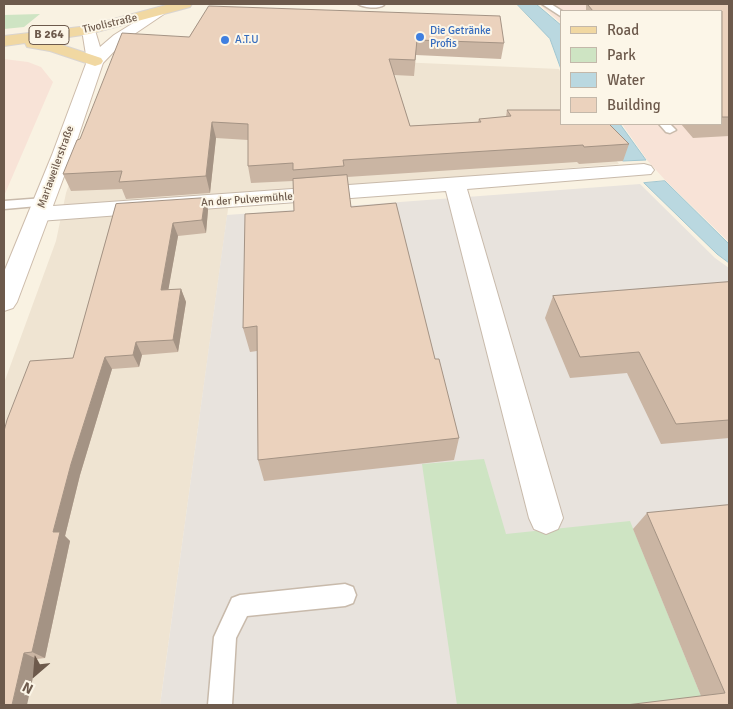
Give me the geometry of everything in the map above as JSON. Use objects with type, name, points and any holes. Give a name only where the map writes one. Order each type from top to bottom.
[{"type":"main road","name":"Tivolistraße","points":[[6,41],[89,30],[185,4]]},
{"type":"main road","points":[[6,41],[53,46],[95,61]]},
{"type":"street","points":[[95,61],[118,38],[159,11]]},
{"type":"street","points":[[89,30],[95,61]]},
{"type":"street","name":"Mariaweilerstraße","points":[[4,302],[95,61]]},
{"type":"street","name":"An der Pulvermühle","points":[[41,208],[455,185],[644,170]]},
{"type":"street","points":[[455,185],[546,518]]},
{"type":"lane","points":[[362,4],[380,5]]},
{"type":"lane","points":[[546,4],[560,13]]},
{"type":"lane","points":[[4,205],[41,208]]},
{"type":"lane","points":[[220,705],[225,637],[240,606],[345,595]]},
{"type":"shaded area","points":[[539,4],[664,4],[703,10],[560,10],[560,22]]},
{"type":"shaded area","points":[[729,14],[729,242],[666,181],[647,160],[623,125],[723,125]]},
{"type":"shaded area","points":[[118,46],[191,53],[559,69],[560,125],[590,125],[619,164],[230,195],[160,705],[4,705],[4,383],[56,241],[66,193]]},
{"type":"shaded area","points":[[4,59],[28,62],[41,67],[53,82],[4,196]]},
{"type":"shaded area","points":[[640,184],[715,258],[729,268],[729,705],[160,705],[227,215]]},
{"type":"green space","points":[[40,14],[24,27],[4,29],[4,15]]},
{"type":"green space","points":[[484,459],[506,534],[630,521],[703,701],[668,705],[457,705],[422,464]]},
{"type":"water","points":[[517,4],[536,4],[560,24],[560,66],[550,39]]},
{"type":"water","points":[[594,125],[621,125],[646,160],[623,161]]},
{"type":"water","points":[[665,181],[729,244],[729,263],[717,254],[644,183]]},
{"type":"building","points":[[729,4],[729,117],[723,117],[723,10],[592,10],[588,5]]},
{"type":"building","points":[[209,6],[500,16],[504,43],[417,40],[415,60],[389,59],[410,126],[481,122],[479,119],[511,116],[507,110],[560,110],[560,125],[610,125],[629,144],[584,147],[583,145],[343,160],[344,166],[293,170],[293,163],[248,166],[248,124],[212,122],[206,176],[119,182],[122,171],[63,174],[77,140],[80,139],[122,33],[189,37]]},
{"type":"building","points":[[347,175],[351,207],[396,203],[435,359],[439,359],[459,438],[258,460],[257,326],[243,328],[245,214],[294,211],[293,179]]},
{"type":"building","points":[[205,198],[202,220],[173,223],[161,290],[181,289],[173,340],[136,342],[133,355],[105,357],[71,464],[53,532],[60,532],[32,652],[24,653],[12,705],[4,705],[4,431],[30,361],[73,358],[116,204]]},
{"type":"building","points":[[729,282],[729,420],[676,424],[639,352],[580,357],[553,296]]},
{"type":"building","points":[[729,505],[729,705],[626,705],[725,693],[647,513]]},
{"type":"place","name":"Die Getränke Profis","points":[[420,37]]},
{"type":"place","name":"A.T.U","points":[[225,40]]}]
